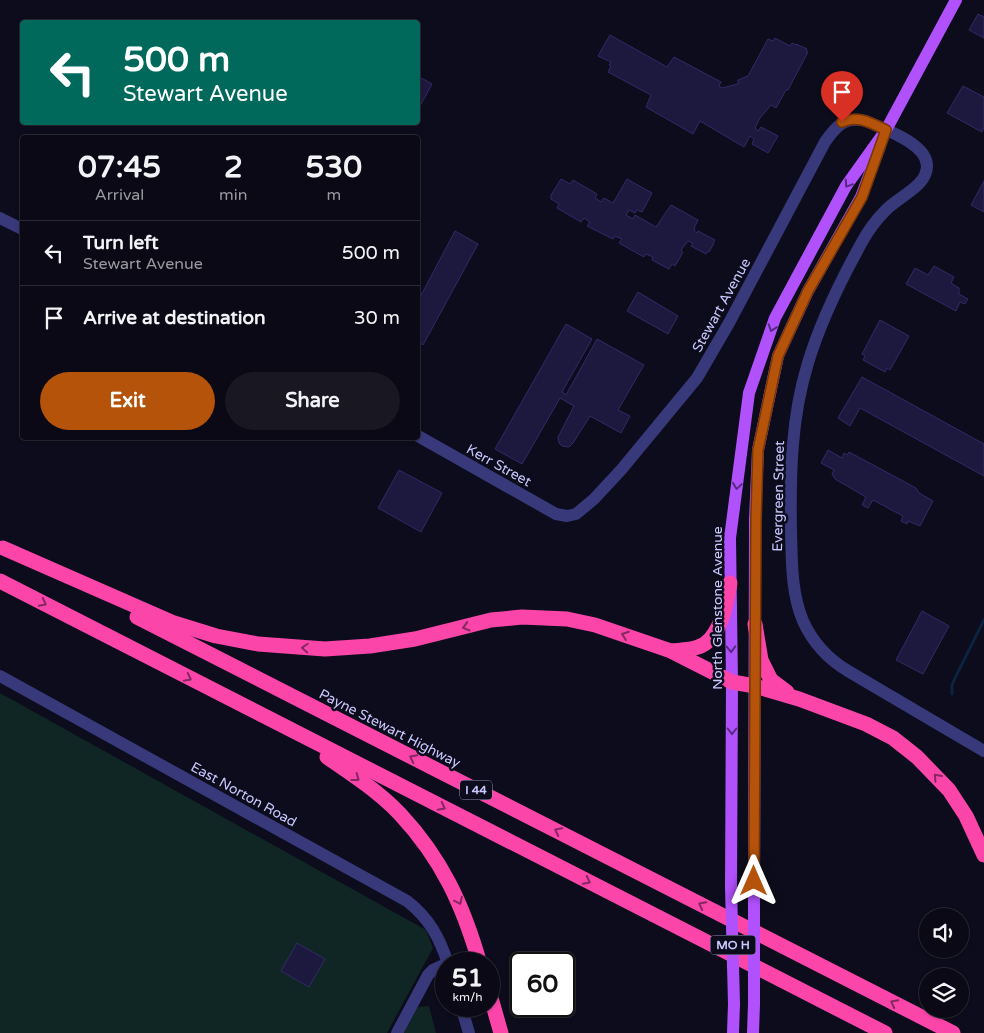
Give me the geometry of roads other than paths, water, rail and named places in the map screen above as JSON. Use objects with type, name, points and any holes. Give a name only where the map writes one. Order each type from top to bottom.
[{"type":"highway","points":[[1,548],[174,623],[216,636],[258,644],[317,649],[370,646],[423,638],[491,620],[537,616],[567,618],[595,625],[671,651],[732,682],[800,698]]},
{"type":"highway","name":"Payne Stewart Highway","points":[[1,548],[953,1033]]},
{"type":"highway","name":"I 44","points":[[0,581],[885,1033]]},
{"type":"highway","points":[[671,651],[700,647],[713,636],[727,605],[730,583]]},
{"type":"highway","points":[[755,624],[761,660],[771,680],[800,698],[866,724],[893,738],[917,756],[939,778],[958,803],[974,831],[984,854]]},
{"type":"highway","points":[[210,689],[265,718],[314,748],[362,782],[399,813],[434,856],[453,890],[469,926],[477,952]]},
{"type":"highway","points":[[497,1017],[502,1033]]},
{"type":"main road","name":"North Glenstone Avenue","points":[[733,1033],[730,538],[749,393],[775,318],[846,186],[886,130],[956,0]]},
{"type":"main road","name":"North Glenstone Avenue","points":[[753,1033],[755,624],[758,450],[778,356],[808,291],[862,197],[886,130]]},
{"type":"street","name":"Stewart Avenue","points":[[567,516],[579,511],[608,485],[697,378],[729,323],[825,142],[836,126],[845,121],[860,119],[886,130]]},
{"type":"street","name":"Evergreen Street","points":[[886,130],[919,148],[926,157],[927,170],[919,184],[886,210],[866,235],[823,321],[812,349],[799,399],[793,441],[790,483],[792,576],[796,600],[804,623],[822,651],[839,666],[984,751]]},
{"type":"street","points":[[0,218],[20,228]]},
{"type":"street","name":"Kerr Street","points":[[420,437],[556,514],[567,516]]},
{"type":"street","name":"East Norton Road","points":[[0,676],[407,901],[429,921],[444,952]]},
{"type":"street","points":[[397,1033],[428,976],[435,969]]},
{"type":"street","points":[[465,1017],[470,1033]]},
{"type":"waterway","points":[[952,694],[952,685],[984,620]]}]
